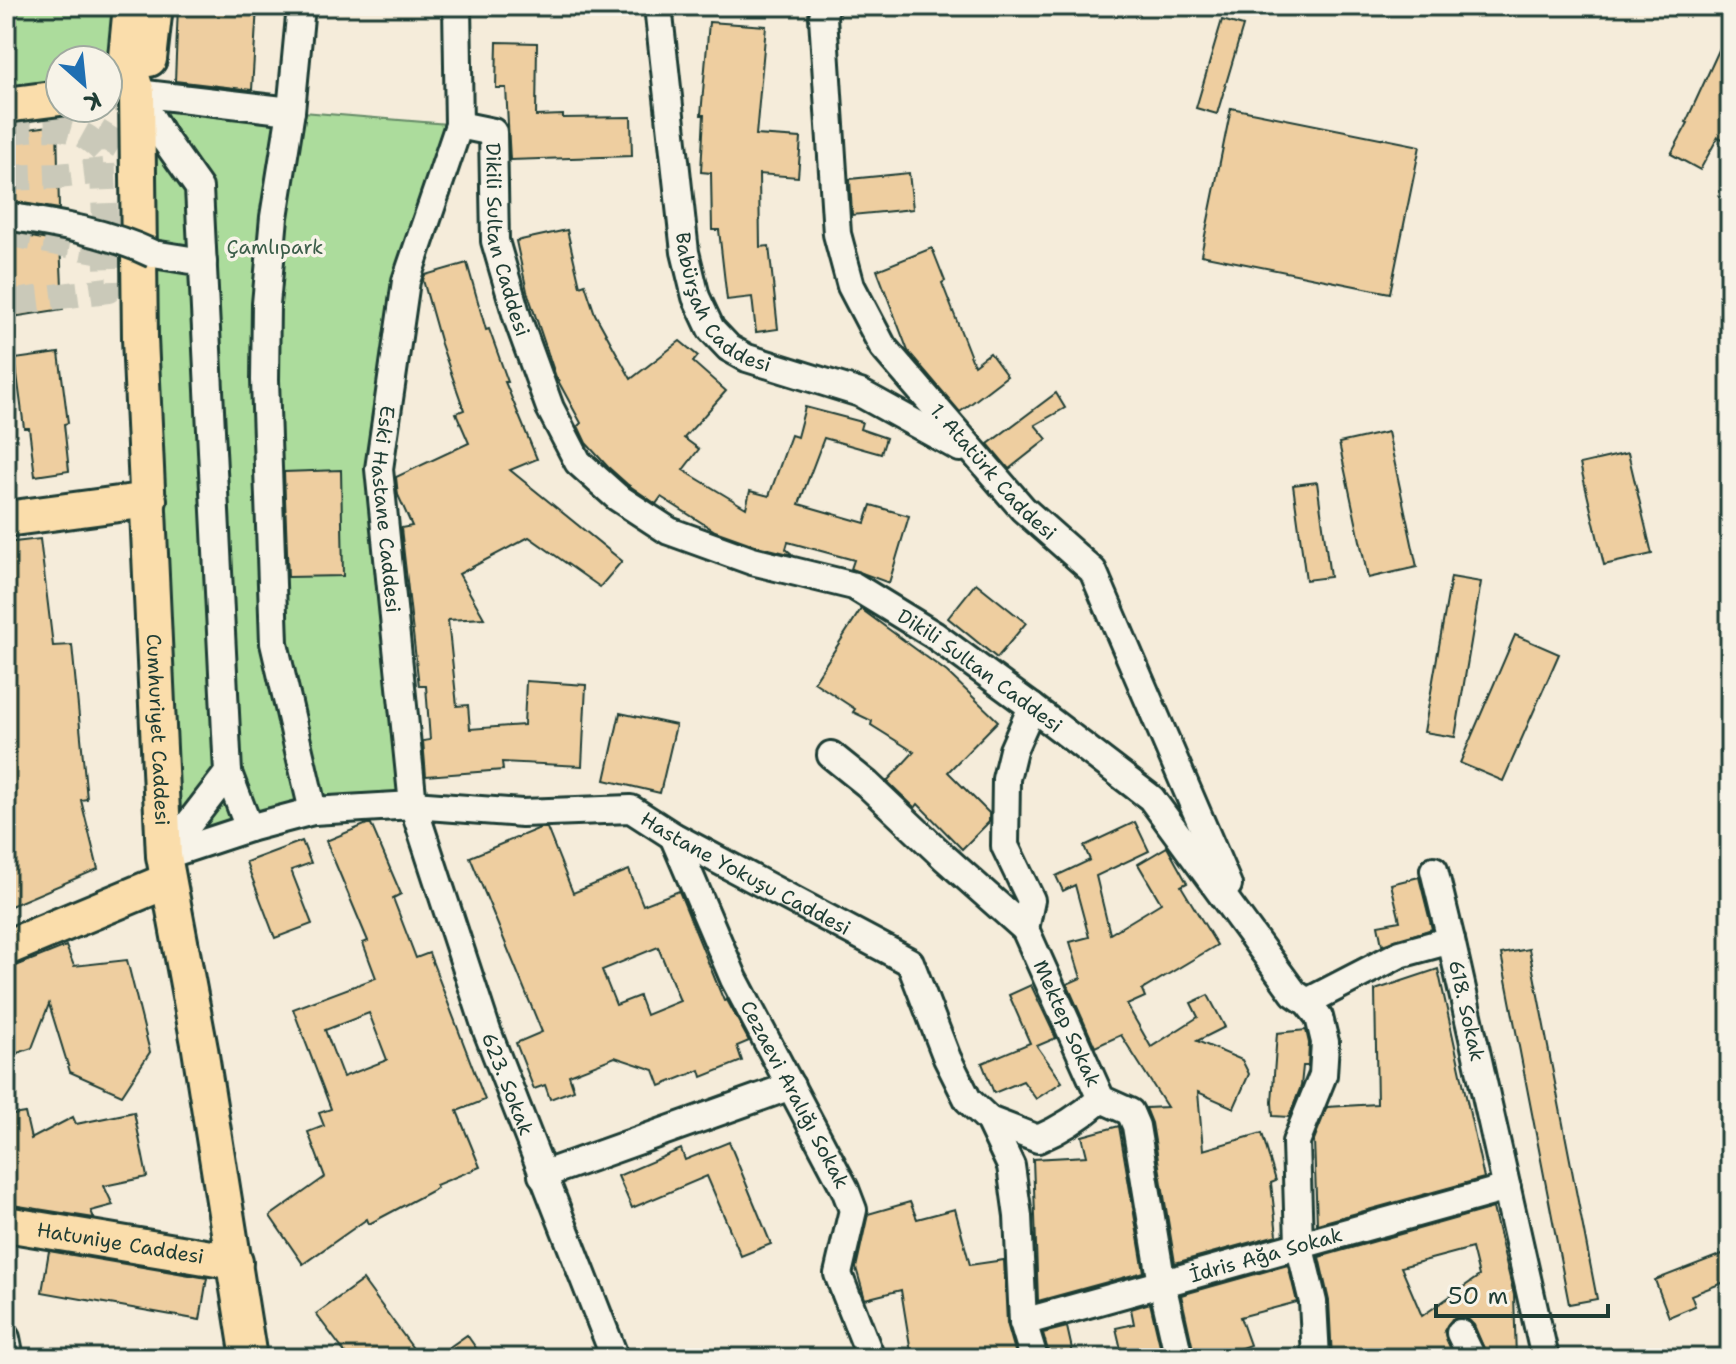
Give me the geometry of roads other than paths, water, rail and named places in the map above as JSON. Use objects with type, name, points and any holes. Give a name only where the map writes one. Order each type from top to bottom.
[{"type":"main road","points":[[124,76],[131,6]]},
{"type":"main road","points":[[124,91],[150,55],[155,6]]},
{"type":"main road","points":[[6,105],[44,100]]},
{"type":"main road","name":"Cumhuriyet Caddesi","points":[[124,121],[149,500],[165,868],[200,1049],[249,1358]]},
{"type":"main road","points":[[6,519],[149,500]]},
{"type":"main road","points":[[6,948],[165,868]]},
{"type":"main road","name":"Hatuniye Caddesi","points":[[6,1224],[235,1262]]},
{"type":"street","points":[[301,6],[291,111],[274,217],[266,304],[265,380],[274,643],[313,811]]},
{"type":"street","name":"Eski Hastane Caddesi","points":[[413,805],[379,469],[406,281],[459,125],[457,6]]},
{"type":"street","name":"Babürşah Caddesi","points":[[658,6],[685,252],[696,297],[711,329],[729,348],[747,358],[860,393],[976,456]]},
{"type":"street","name":"1. Atatürk Caddesi","points":[[825,6],[823,17],[837,234],[851,286],[883,347],[1023,509],[1093,571],[1241,918]]},
{"type":"street","points":[[124,94],[291,111]]},
{"type":"street","points":[[124,96],[163,137],[199,188],[198,261],[228,773],[249,828]]},
{"type":"street","name":"Dikili Sultan Caddesi","points":[[459,125],[493,132],[495,241],[518,320],[550,408],[578,462],[617,497],[669,531],[752,561],[854,586],[934,635],[1032,707],[1151,798],[1294,993],[1307,1002],[1319,1017],[1325,1042],[1323,1075],[1296,1142],[1299,1244],[1313,1302],[1316,1358]]},
{"type":"street","points":[[6,216],[68,226],[127,241],[153,254],[198,261]]},
{"type":"street","points":[[274,643],[305,721]]},
{"type":"street","points":[[1025,929],[1031,900],[1005,846],[1006,779],[1013,750],[1032,707]]},
{"type":"street","name":"Mektep Sokak","points":[[831,755],[867,784],[1025,929],[1101,1099],[1130,1112],[1136,1126],[1162,1284],[1179,1358]]},
{"type":"street","points":[[165,868],[228,773]]},
{"type":"street","name":"Hastane Yokuşu Caddesi","points":[[165,868],[249,828],[313,811],[413,805],[522,813],[631,809],[673,836],[910,962],[947,1058],[968,1100],[989,1120]]},
{"type":"street","name":"623. Sokak","points":[[413,805],[487,1031],[615,1358]]},
{"type":"street","name":"Cezaevi Aralığı Sokak","points":[[673,836],[734,979],[845,1189],[853,1210],[838,1274],[871,1358]]},
{"type":"street","points":[[1434,870],[1451,940]]},
{"type":"street","name":"618. Sokak","points":[[1307,1002],[1400,954],[1451,940],[1545,1358]]},
{"type":"street","points":[[542,1175],[791,1086]]},
{"type":"street","points":[[989,1120],[1038,1139],[1058,1131],[1101,1099]]},
{"type":"street","points":[[989,1120],[1011,1166],[1018,1216],[1023,1322],[1034,1358]]},
{"type":"street","name":"İdris Ağa Sokak","points":[[1023,1322],[1507,1188]]},
{"type":"street","points":[[1460,1333],[1472,1358]]},
{"type":"street","points":[[6,1338],[10,1358]]},
{"type":"tunnel","points":[[102,150],[137,93]]},
{"type":"tunnel","points":[[6,132],[46,127],[68,129],[102,150],[108,290],[6,303]]},
{"type":"tunnel","points":[[6,178],[104,171]]},
{"type":"tunnel","points":[[6,233],[106,252]]},
{"type":"park label","name":"Çamlıpark","points":[[275,247]]}]
